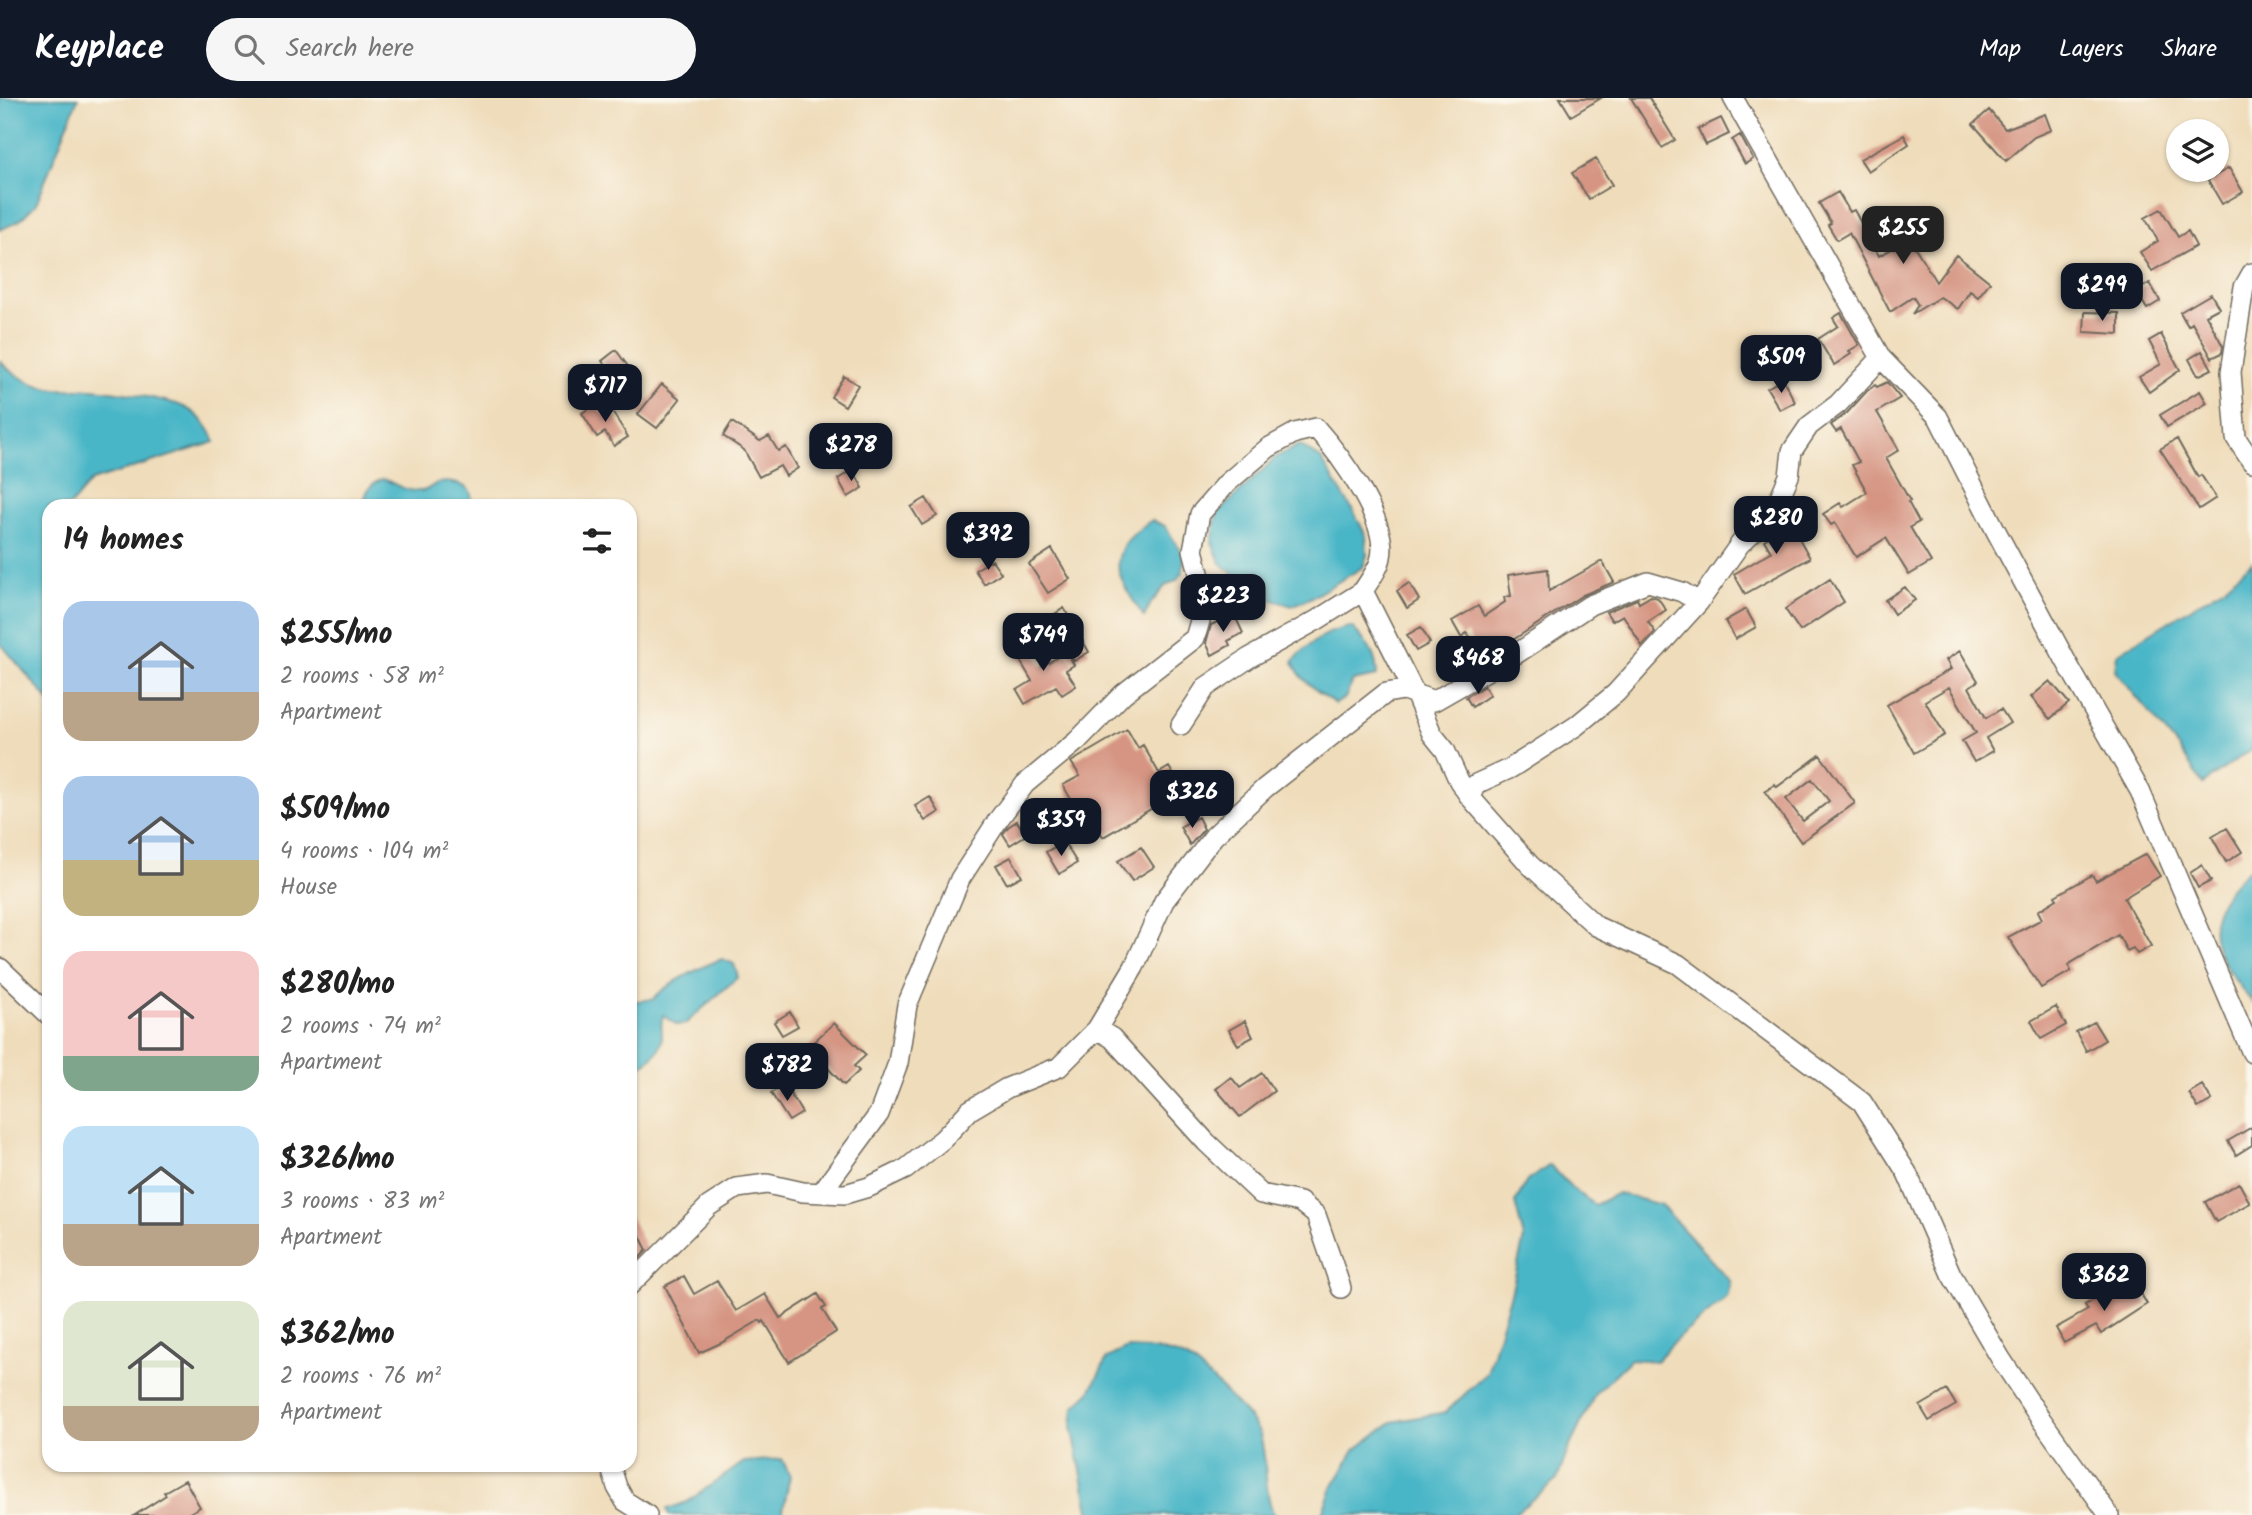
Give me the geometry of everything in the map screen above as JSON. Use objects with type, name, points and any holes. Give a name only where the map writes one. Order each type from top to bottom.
[{"type":"street","points":[[1733,98],[1881,358],[1938,417],[2035,603],[2140,791],[2250,1045]]},
{"type":"street","points":[[2252,273],[2244,287],[2231,372],[2236,439],[2252,462]]},
{"type":"street","points":[[1470,797],[1476,784],[1511,768],[1566,733],[1616,693],[1699,602],[1740,544],[1773,513],[1789,476],[1792,451],[1809,426],[1838,404],[1881,358]]},
{"type":"street","points":[[821,1193],[879,1114],[898,1062],[907,1005],[960,879],[998,820],[1025,785],[1077,741],[1123,694],[1195,638],[1202,614],[1203,588],[1193,550],[1200,514],[1227,483],[1268,448],[1295,433],[1317,428],[1335,450],[1371,508],[1381,537],[1381,557],[1363,591],[1249,658],[1206,687],[1181,725]]},
{"type":"street","points":[[637,1278],[709,1206],[737,1188],[767,1184],[803,1192],[845,1194],[869,1187],[906,1169],[943,1139],[970,1110],[1007,1088],[1059,1067],[1097,1029],[1134,967],[1164,901],[1214,836],[1265,788],[1386,693],[1404,690],[1434,701],[1516,654],[1590,606],[1648,582],[1682,592],[1699,602]]},
{"type":"street","points":[[1363,591],[1416,696],[1432,734],[1445,750],[1459,781],[1530,865],[1597,926],[1678,964],[1862,1102],[1907,1173],[1951,1275],[2038,1415],[2109,1515]]},
{"type":"street","points":[[0,968],[42,1008]]},
{"type":"street","points":[[1097,1029],[1112,1038],[1206,1142],[1261,1194],[1300,1202],[1316,1214],[1341,1289]]},
{"type":"street","points":[[612,1472],[625,1502],[647,1515]]},
{"type":"water","points":[[0,98],[78,98],[36,204],[19,221],[0,230]]},
{"type":"water","points":[[0,361],[13,373],[48,388],[103,390],[140,396],[176,404],[199,417],[215,442],[91,481],[76,499],[42,499],[42,693],[0,643]]},
{"type":"water","points":[[1300,445],[1321,459],[1355,514],[1366,536],[1367,555],[1363,567],[1292,606],[1254,594],[1220,562],[1212,542],[1217,514],[1276,457]]},
{"type":"water","points":[[383,479],[416,491],[440,483],[450,483],[466,487],[471,499],[364,499],[374,483]]},
{"type":"water","points":[[1152,520],[1165,526],[1184,556],[1183,572],[1177,580],[1165,586],[1144,617],[1126,588],[1118,565],[1126,543]]},
{"type":"water","points":[[2252,562],[2252,748],[2203,784],[2177,746],[2115,671],[2117,654],[2224,587]]},
{"type":"water","points":[[1352,627],[1370,649],[1377,676],[1353,681],[1345,698],[1335,704],[1306,681],[1293,662],[1319,638]]},
{"type":"water","points":[[2252,868],[2252,1002],[2223,962],[2214,936],[2214,921],[2218,907],[2228,891]]},
{"type":"water","points":[[722,959],[734,964],[738,977],[685,1024],[677,1025],[663,1015],[659,1049],[646,1063],[637,1068],[637,1001],[654,999],[696,970]]},
{"type":"water","points":[[1550,1165],[1572,1188],[1595,1205],[1618,1193],[1661,1205],[1731,1282],[1727,1298],[1679,1337],[1656,1361],[1631,1359],[1595,1394],[1557,1480],[1513,1515],[1321,1515],[1333,1486],[1355,1450],[1392,1422],[1446,1412],[1487,1373],[1512,1290],[1524,1238],[1515,1203],[1527,1181]]},
{"type":"water","points":[[1127,1348],[1157,1350],[1185,1358],[1238,1406],[1260,1435],[1268,1496],[1274,1515],[1090,1515],[1072,1427],[1074,1407],[1090,1392],[1107,1358]]},
{"type":"water","points":[[782,1459],[790,1476],[782,1515],[669,1515],[667,1509],[687,1502],[744,1462]]},
{"type":"building","points":[[1560,98],[1601,98],[1571,116]]},
{"type":"building","points":[[1631,98],[1649,98],[1675,140],[1662,148]]},
{"type":"building","points":[[1989,110],[2005,129],[2045,114],[2051,130],[2034,137],[2006,161],[1973,124]]},
{"type":"building","points":[[1721,118],[1729,134],[1706,145],[1698,129]]},
{"type":"building","points":[[1740,135],[1753,159],[1745,164],[1732,140]]},
{"type":"building","points":[[1904,135],[1909,144],[1868,171],[1860,159]]},
{"type":"building","points":[[1596,159],[1612,185],[1589,199],[1572,173]]},
{"type":"building","points":[[2229,168],[2243,192],[2222,204],[2209,182],[2229,182]]},
{"type":"building","points":[[1838,192],[1850,212],[1854,210],[1879,256],[1910,239],[1936,282],[1956,255],[1990,282],[1978,297],[1970,291],[1958,309],[1940,297],[1912,314],[1918,305],[1913,297],[1890,312],[1849,233],[1837,240],[1828,225],[1831,223],[1819,203]]},
{"type":"building","points":[[2161,209],[2178,237],[2188,231],[2196,246],[2152,271],[2140,252],[2158,241],[2145,218]]},
{"type":"building","points":[[2150,283],[2160,301],[2147,309],[2136,291]]},
{"type":"building","points":[[2211,294],[2219,308],[2206,315],[2223,346],[2222,353],[2212,358],[2192,323],[2188,326],[2180,312]]},
{"type":"building","points":[[2085,312],[2119,313],[2119,334],[2084,332]]},
{"type":"building","points":[[1841,313],[1859,345],[1834,365],[1818,339],[1838,326],[1833,318]]},
{"type":"building","points":[[2161,334],[2180,370],[2149,392],[2139,377],[2161,364],[2149,341]]},
{"type":"building","points":[[616,350],[632,372],[618,382],[602,361]]},
{"type":"building","points":[[2202,351],[2212,369],[2198,376],[2189,359]]},
{"type":"building","points":[[844,376],[858,385],[845,406],[831,397]]},
{"type":"building","points":[[1783,379],[1795,402],[1780,410],[1767,388]]},
{"type":"building","points":[[1887,382],[1900,398],[1877,412],[1899,450],[1886,458],[1919,522],[1910,527],[1931,562],[1909,575],[1886,538],[1856,557],[1835,523],[1831,525],[1823,514],[1840,503],[1843,507],[1867,492],[1852,465],[1859,462],[1841,429],[1836,432],[1831,425],[1847,413],[1867,391],[1875,385],[1877,387]]},
{"type":"building","points":[[662,384],[680,399],[657,428],[638,414]]},
{"type":"building","points":[[2200,391],[2207,403],[2167,427],[2160,415]]},
{"type":"building","points":[[596,404],[602,414],[610,408],[628,437],[614,446],[605,432],[597,437],[582,413]]},
{"type":"building","points":[[732,422],[760,441],[769,436],[778,451],[786,447],[798,468],[786,476],[780,466],[759,477],[744,450],[723,436]]},
{"type":"building","points":[[2177,439],[2198,477],[2201,475],[2216,498],[2199,509],[2160,449]]},
{"type":"building","points":[[853,470],[863,488],[848,497],[838,479]]},
{"type":"building","points":[[926,498],[937,516],[922,525],[911,507]]},
{"type":"building","points":[[1794,511],[1803,526],[1795,531],[1810,558],[1745,594],[1734,574],[1771,552],[1764,540],[1779,531],[1776,527]]},
{"type":"building","points":[[1052,549],[1070,579],[1048,593],[1029,564]]},
{"type":"building","points":[[992,560],[1001,573],[984,584],[975,570]]},
{"type":"building","points":[[1602,561],[1614,582],[1583,595],[1483,659],[1467,633],[1461,637],[1452,621],[1478,606],[1484,616],[1505,602],[1504,597],[1511,596],[1508,575],[1548,569],[1549,591]]},
{"type":"building","points":[[1830,579],[1844,602],[1800,631],[1785,609]]},
{"type":"building","points":[[1409,583],[1419,600],[1407,608],[1397,591]]},
{"type":"building","points":[[1905,587],[1915,600],[1894,614],[1885,600]]},
{"type":"building","points":[[1651,596],[1658,598],[1666,610],[1648,622],[1655,632],[1642,646],[1623,615],[1612,621],[1606,612],[1637,599],[1639,603]]},
{"type":"building","points":[[1064,608],[1089,652],[1074,661],[1050,617]]},
{"type":"building","points":[[1746,609],[1756,627],[1735,639],[1725,621]]},
{"type":"building","points":[[1234,614],[1243,633],[1228,641],[1230,645],[1212,655],[1206,643],[1211,625]]},
{"type":"building","points":[[1421,627],[1430,643],[1416,651],[1407,635]]},
{"type":"building","points":[[1027,639],[1042,666],[1067,652],[1074,665],[1066,670],[1076,686],[1062,695],[1056,686],[1025,704],[1017,690],[1032,681],[1012,647]]},
{"type":"building","points":[[1960,651],[1978,681],[1969,687],[1986,718],[2001,709],[2010,723],[1986,738],[1993,751],[1974,762],[1962,741],[1976,733],[1949,687],[1925,701],[1945,735],[1914,753],[1887,705],[1951,669],[1946,660]]},
{"type":"building","points":[[2050,681],[2069,703],[2050,719],[2031,697]]},
{"type":"building","points":[[1484,686],[1490,695],[1472,707],[1466,697]]},
{"type":"building","points":[[1127,729],[1138,748],[1143,745],[1159,773],[1169,767],[1183,790],[1103,837],[1081,798],[1073,803],[1063,785],[1080,776],[1071,762]]},
{"type":"building","points":[[1820,755],[1855,803],[1801,842],[1765,792],[1775,784],[1777,787]],"holes":[[[1812,779],[1829,801],[1803,821],[1786,799]]]},
{"type":"building","points":[[930,797],[939,812],[925,821],[915,806]]},
{"type":"building","points":[[1198,817],[1204,829],[1190,845],[1180,827]]},
{"type":"building","points":[[1017,821],[1026,835],[1010,845],[1003,834]]},
{"type":"building","points":[[2227,828],[2242,852],[2226,862],[2212,837]]},
{"type":"building","points":[[1064,842],[1077,863],[1059,874],[1046,852]]},
{"type":"building","points":[[1141,847],[1154,867],[1132,881],[1118,861]]},
{"type":"building","points":[[2146,854],[2160,876],[2124,898],[2151,946],[2137,954],[2133,948],[2127,951],[2118,935],[2068,965],[2071,971],[2041,988],[2008,937],[2042,919],[2038,911],[2057,899],[2055,896],[2092,875],[2096,881]]},
{"type":"building","points":[[1011,857],[1022,876],[1007,884],[996,865]]},
{"type":"building","points":[[2202,865],[2211,881],[2198,888],[2190,873]]},
{"type":"building","points":[[2056,1007],[2066,1025],[2041,1039],[2031,1021]]},
{"type":"building","points":[[790,1012],[798,1026],[782,1035],[774,1022]]},
{"type":"building","points":[[1245,1021],[1253,1037],[1238,1045],[1229,1030]]},
{"type":"building","points":[[2094,1022],[2105,1040],[2086,1051],[2076,1032]]},
{"type":"building","points":[[834,1023],[866,1055],[854,1066],[859,1071],[844,1085],[808,1047]]},
{"type":"building","points":[[1262,1073],[1274,1091],[1240,1117],[1216,1089],[1231,1077],[1240,1088]]},
{"type":"building","points":[[785,1085],[802,1113],[789,1121],[771,1093]]},
{"type":"building","points":[[2202,1085],[2212,1100],[2198,1108],[2189,1093]]},
{"type":"building","points":[[2252,1127],[2252,1145],[2236,1155],[2228,1141]]},
{"type":"building","points":[[2239,1183],[2250,1203],[2216,1222],[2205,1202]]},
{"type":"building","points":[[637,1230],[647,1250],[637,1261]]},
{"type":"building","points":[[684,1276],[694,1294],[717,1281],[736,1311],[765,1294],[780,1318],[818,1294],[826,1307],[822,1309],[836,1332],[789,1362],[764,1321],[762,1323],[760,1320],[699,1353],[665,1286]]},
{"type":"building","points":[[2133,1281],[2147,1304],[2101,1334],[2096,1326],[2064,1343],[2056,1328],[2088,1310],[2085,1305],[2104,1294],[2106,1298]]},
{"type":"building","points":[[1947,1390],[1956,1405],[1929,1421],[1920,1406]]},
{"type":"building","points":[[185,1480],[200,1507],[186,1515],[135,1515],[166,1495],[164,1492]]}]
